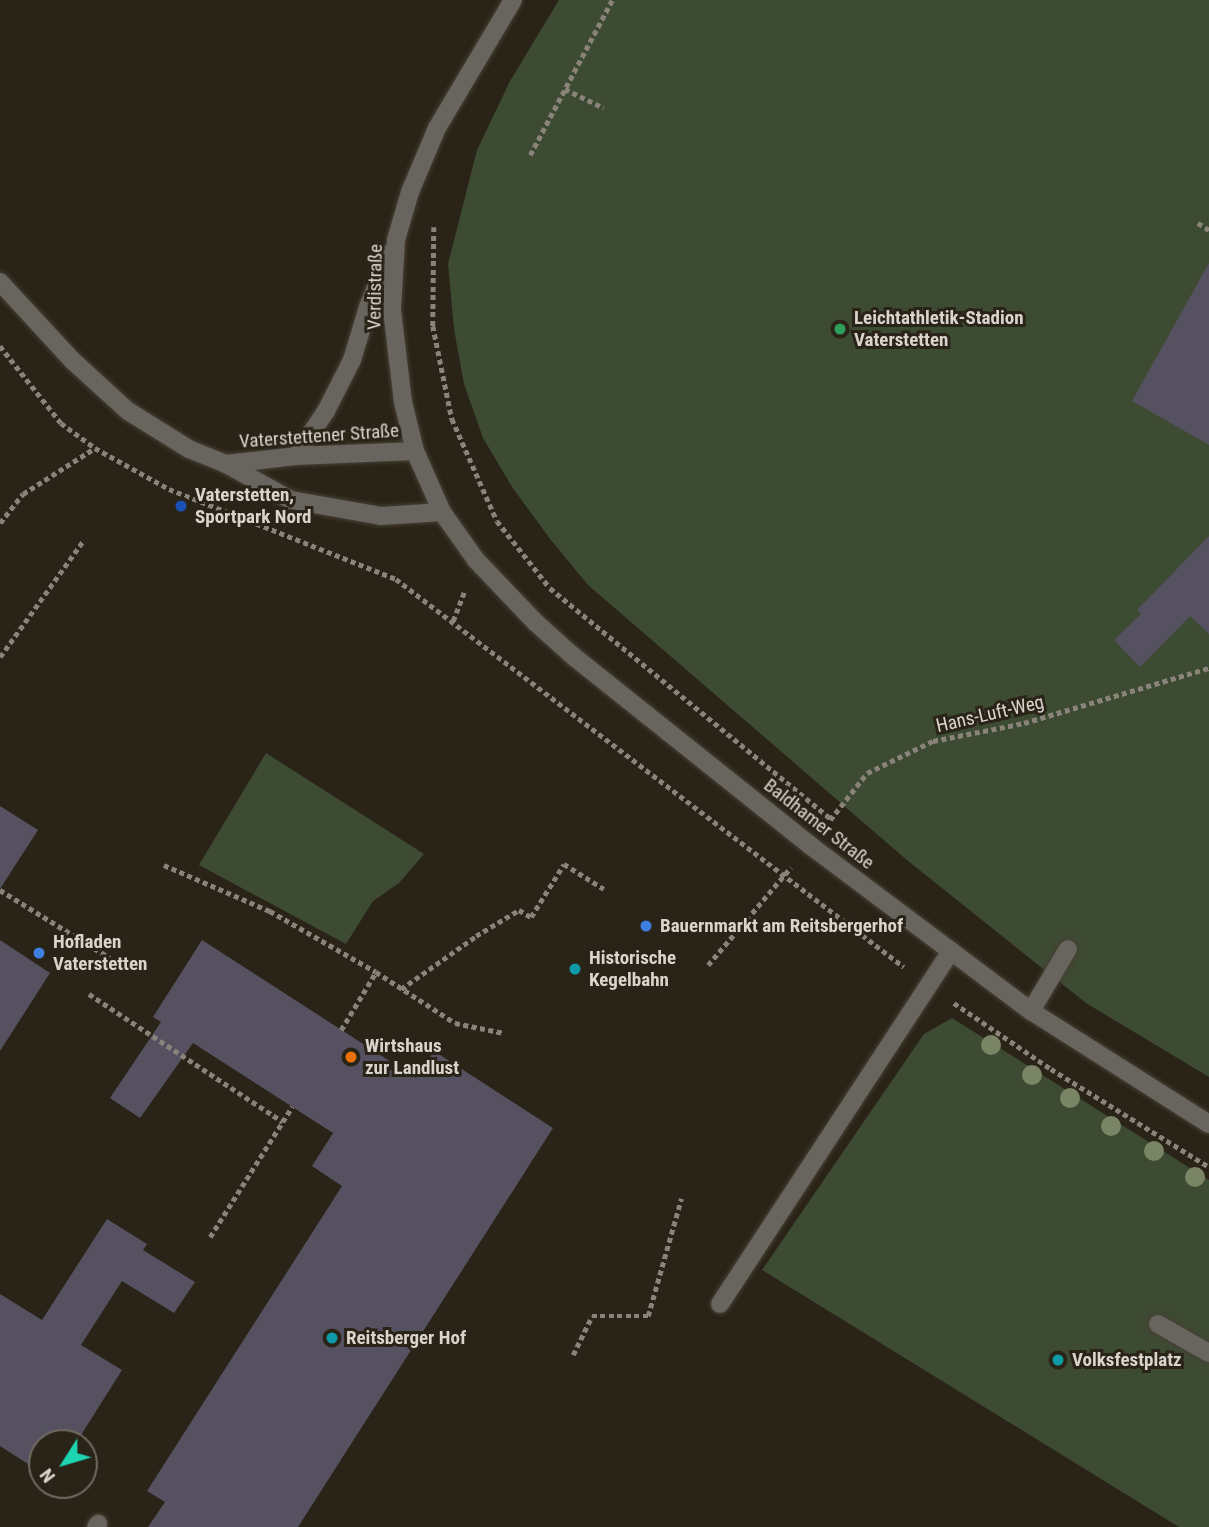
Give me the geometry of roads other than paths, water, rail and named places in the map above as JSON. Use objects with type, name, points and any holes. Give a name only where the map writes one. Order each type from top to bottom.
[{"type":"street","name":"Verdistraße","points":[[442,512],[415,451],[403,402],[392,310],[396,240],[410,192],[437,128],[513,0]]},
{"type":"street","points":[[296,456],[326,411],[352,360],[368,307],[396,240]]},
{"type":"street","name":"Vaterstettener Straße","points":[[0,282],[73,361],[128,411],[189,449],[226,464],[291,500],[381,516],[442,512]]},
{"type":"street","name":"Vaterstettener Straße","points":[[226,464],[296,456],[415,451]]},
{"type":"street","name":"Baldhamer Straße","points":[[442,512],[476,561],[534,621],[573,656],[812,846],[1031,1011],[1209,1124]]},
{"type":"street","points":[[1031,1011],[1068,949]]},
{"type":"street","points":[[720,1304],[951,951]]},
{"type":"street","points":[[1158,1324],[1209,1353]]},
{"type":"place","name":"Leichtathletik-Stadion Vaterstetten","points":[[840,329]]},
{"type":"place","name":"Vaterstetten, Sportpark Nord","points":[[181,506]]},
{"type":"place","name":"Bauernmarkt am Reitsbergerhof","points":[[646,926]]},
{"type":"place","name":"Hofladen Vaterstetten","points":[[39,953]]},
{"type":"place","name":"Historische Kegelbahn","points":[[575,969]]},
{"type":"place","name":"Wirtshaus zur Landlust","points":[[351,1057]]},
{"type":"place","name":"Reitsberger Hof","points":[[332,1338]]},
{"type":"place","name":"Volksfestplatz","points":[[1058,1360]]}]
